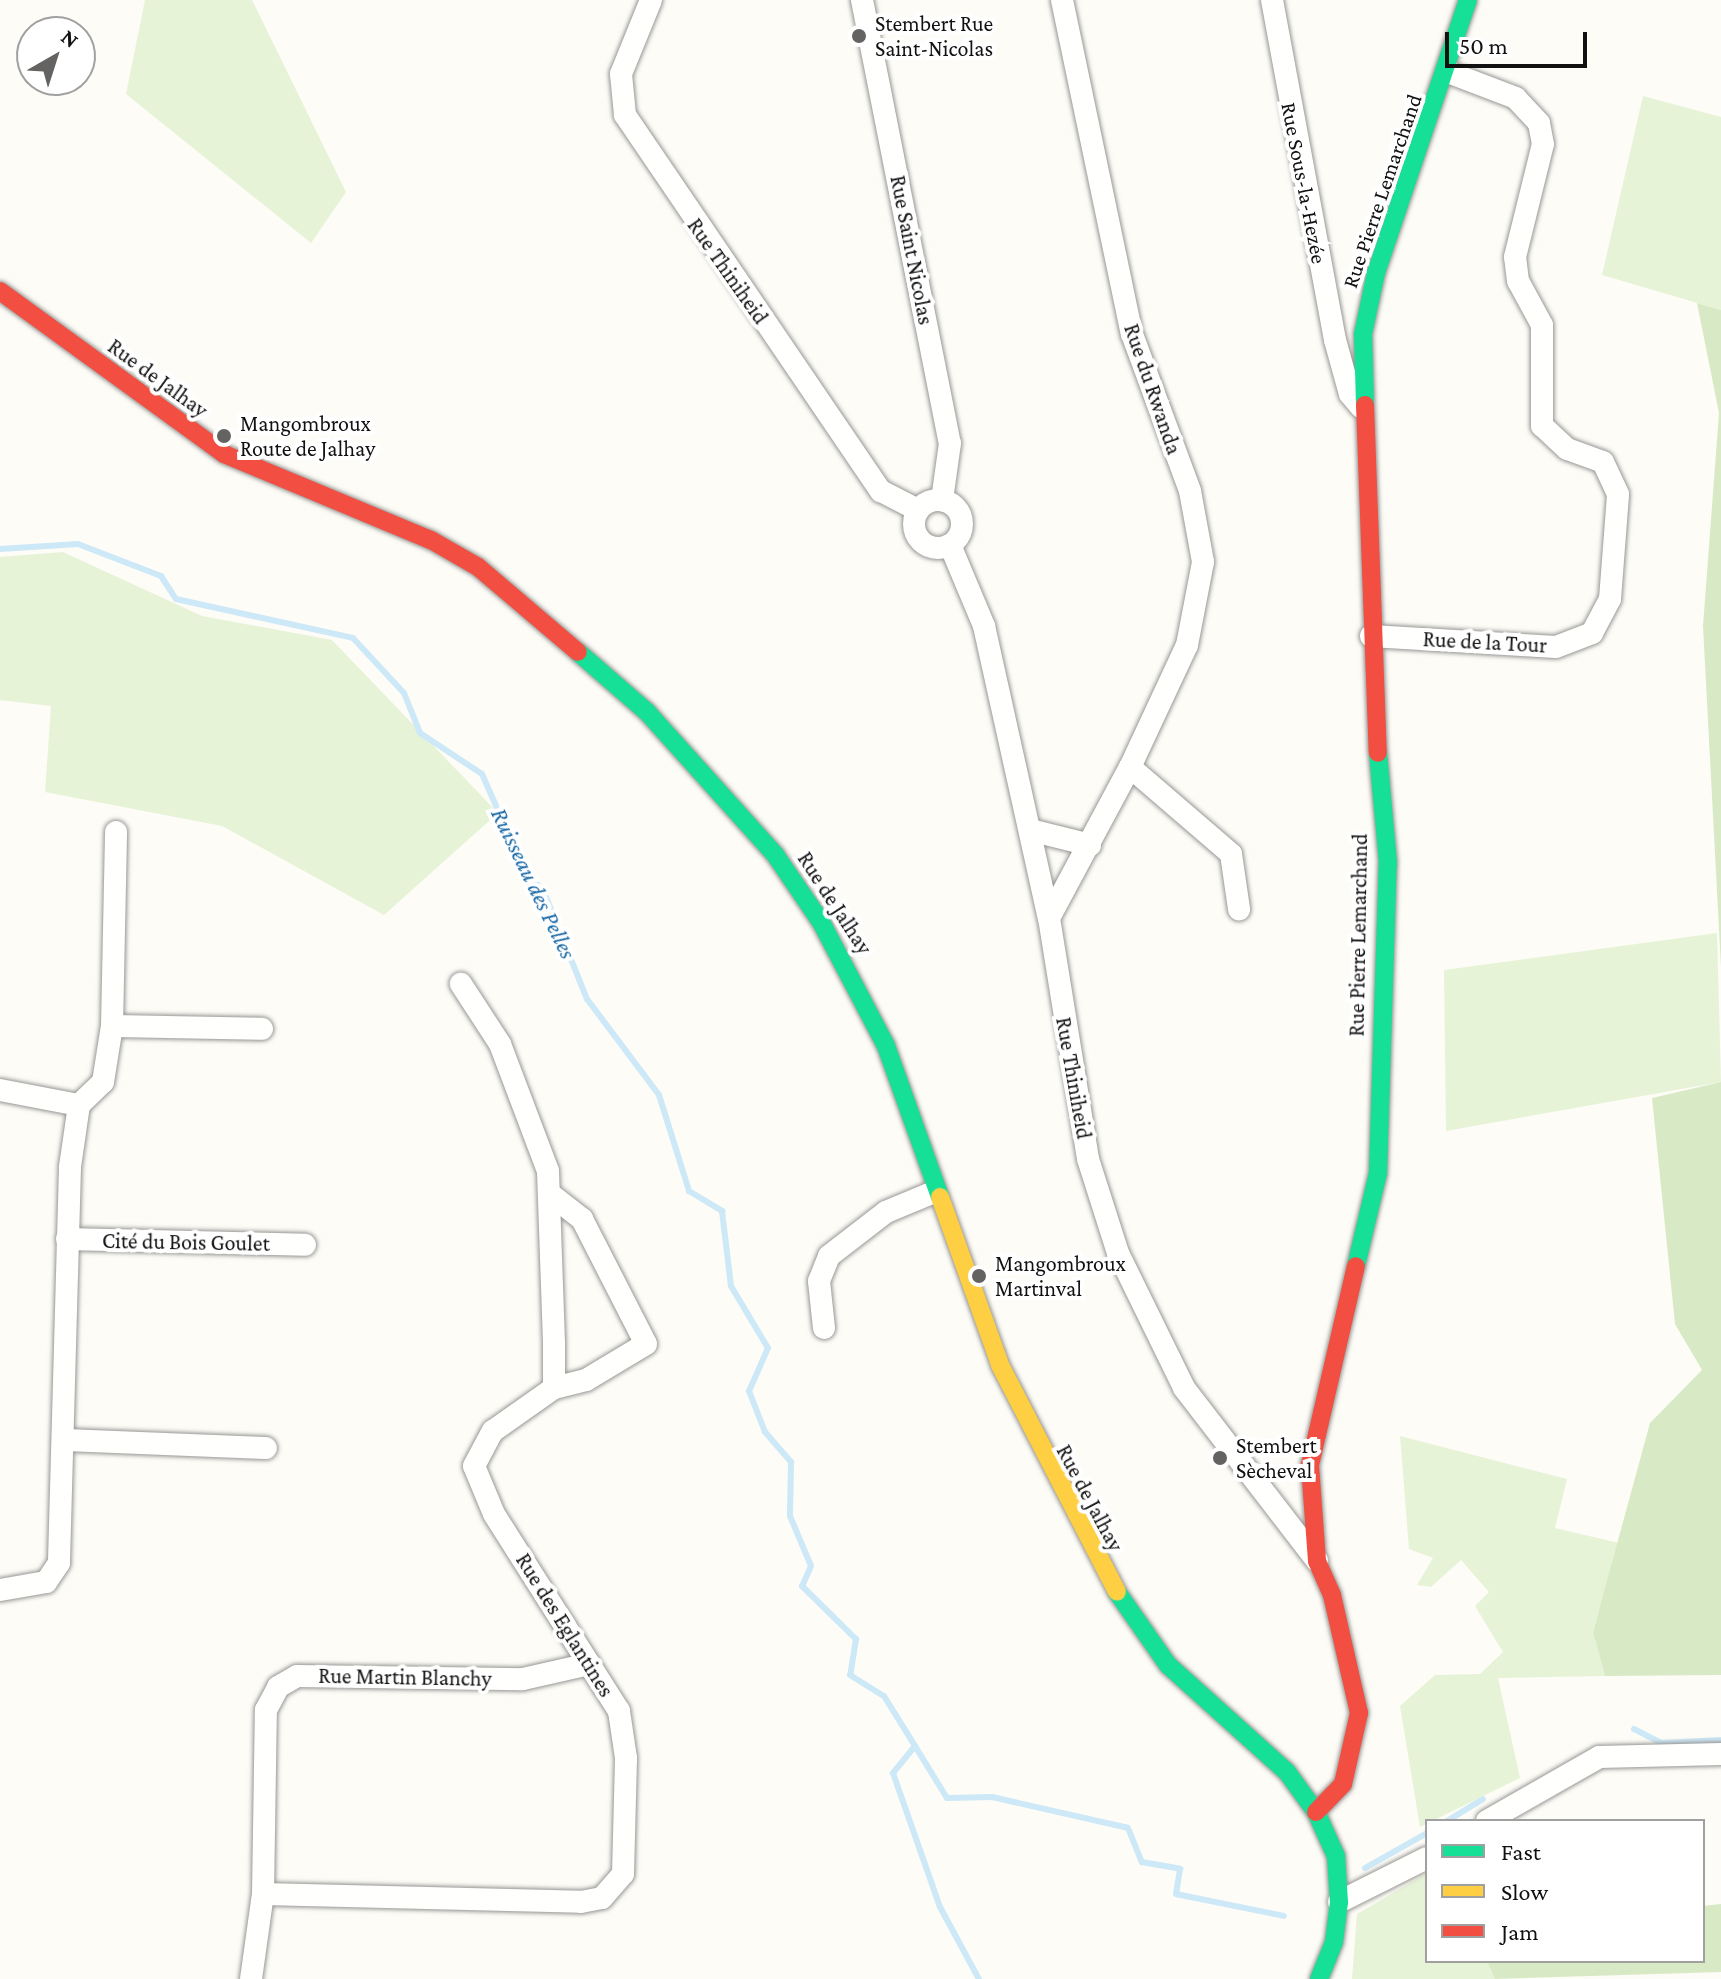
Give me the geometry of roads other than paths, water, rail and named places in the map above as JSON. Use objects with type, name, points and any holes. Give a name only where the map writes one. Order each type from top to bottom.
[{"type":"main road","name":"Rue Pierre Lemarchand","points":[[1316,1812],[1343,1784],[1359,1713],[1332,1595],[1317,1561],[1310,1465],[1378,1173],[1388,863],[1371,636],[1361,407],[1363,334],[1376,273],[1448,72],[1468,0]]},
{"type":"main road","name":"Rue de Jalhay","points":[[0,291],[224,454],[419,534],[478,567],[647,712],[760,837],[821,922],[886,1046],[934,1192],[1028,1429],[1123,1608],[1168,1665],[1287,1772],[1316,1812],[1336,1856],[1339,1902],[1334,1942],[1320,1979]]},
{"type":"street","name":"Rue Thiniheid","points":[[651,0],[621,74],[625,115],[881,491],[918,510]]},
{"type":"street","name":"Rue Saint Nicolas","points":[[862,0],[950,443],[942,500]]},
{"type":"street","name":"Rue du Rwanda","points":[[1049,918],[1130,767],[1187,645],[1203,562],[1190,491],[1132,334],[1062,0]]},
{"type":"street","name":"Rue Sous-la-Hezée","points":[[1272,0],[1335,340],[1350,394],[1361,407]]},
{"type":"street","name":"Rue de la Tour","points":[[1371,636],[1556,647],[1592,633],[1610,599],[1618,494],[1603,462],[1567,449],[1542,426],[1542,325],[1518,281],[1515,257],[1543,144],[1539,123],[1516,98],[1448,72]]},
{"type":"street","points":[[942,500],[961,516],[961,533],[950,545],[934,548],[920,540],[914,525],[918,510],[942,500]]},
{"type":"street","name":"Rue Thiniheid","points":[[950,545],[984,626],[1049,918],[1088,1159],[1118,1253],[1184,1388],[1317,1561]]},
{"type":"street","points":[[1130,767],[1231,854],[1239,909]]},
{"type":"street","points":[[1030,830],[1090,845]]},
{"type":"street","points":[[0,1590],[46,1582],[59,1563],[67,1239],[79,1105],[103,1082],[112,1026],[116,832]]},
{"type":"street","points":[[461,984],[511,1069],[538,1134],[550,1194],[554,1388]]},
{"type":"street","points":[[112,1026],[262,1029]]},
{"type":"street","points":[[0,1090],[79,1105]]},
{"type":"street","points":[[824,1328],[819,1281],[829,1256],[886,1212],[934,1192]]},
{"type":"street","name":"Rue des Eglantines","points":[[263,1894],[602,1898],[623,1874],[626,1758],[619,1711],[494,1514],[474,1466],[493,1431],[554,1388],[586,1380],[646,1344],[582,1219],[550,1194]]},
{"type":"street","name":"Cité du Bois Goulet","points":[[67,1239],[305,1245]]},
{"type":"street","points":[[64,1440],[266,1448]]},
{"type":"street","name":"Rue Martin Blanchy","points":[[251,1979],[263,1894],[266,1710],[278,1687],[297,1676],[523,1679],[589,1664]]},
{"type":"street","points":[[1490,1819],[1599,1757],[1721,1754]]},
{"type":"street","points":[[1339,1902],[1425,1859]]},
{"type":"waterway","name":"Ruisseau des Pelles","points":[[0,549],[78,544],[161,576],[176,599],[353,638],[404,693],[420,733],[482,774],[520,860],[546,897],[587,999],[659,1095],[689,1191],[722,1211],[731,1286],[768,1348],[749,1391],[765,1432],[791,1462],[790,1516],[811,1566],[802,1586],[856,1639],[850,1675],[884,1696],[915,1746],[893,1773],[940,1907],[979,1979]]},
{"type":"waterway","points":[[1634,1729],[1661,1743],[1721,1740]]},
{"type":"waterway","points":[[915,1746],[947,1798],[992,1797],[1128,1828],[1142,1862],[1180,1869],[1176,1894],[1284,1916]]},
{"type":"waterway","points":[[1450,1819],[1483,1799]]},
{"type":"waterway","points":[[1365,1868],[1425,1834]]},
{"type":"place","name":"Stembert Rue Saint-Nicolas","points":[[859,36]]},
{"type":"place","name":"Mangombroux Route de Jalhay","points":[[224,436]]},
{"type":"place","name":"Mangombroux Martinval","points":[[979,1276]]},
{"type":"place","name":"Stembert Sècheval","points":[[1220,1458]]}]
